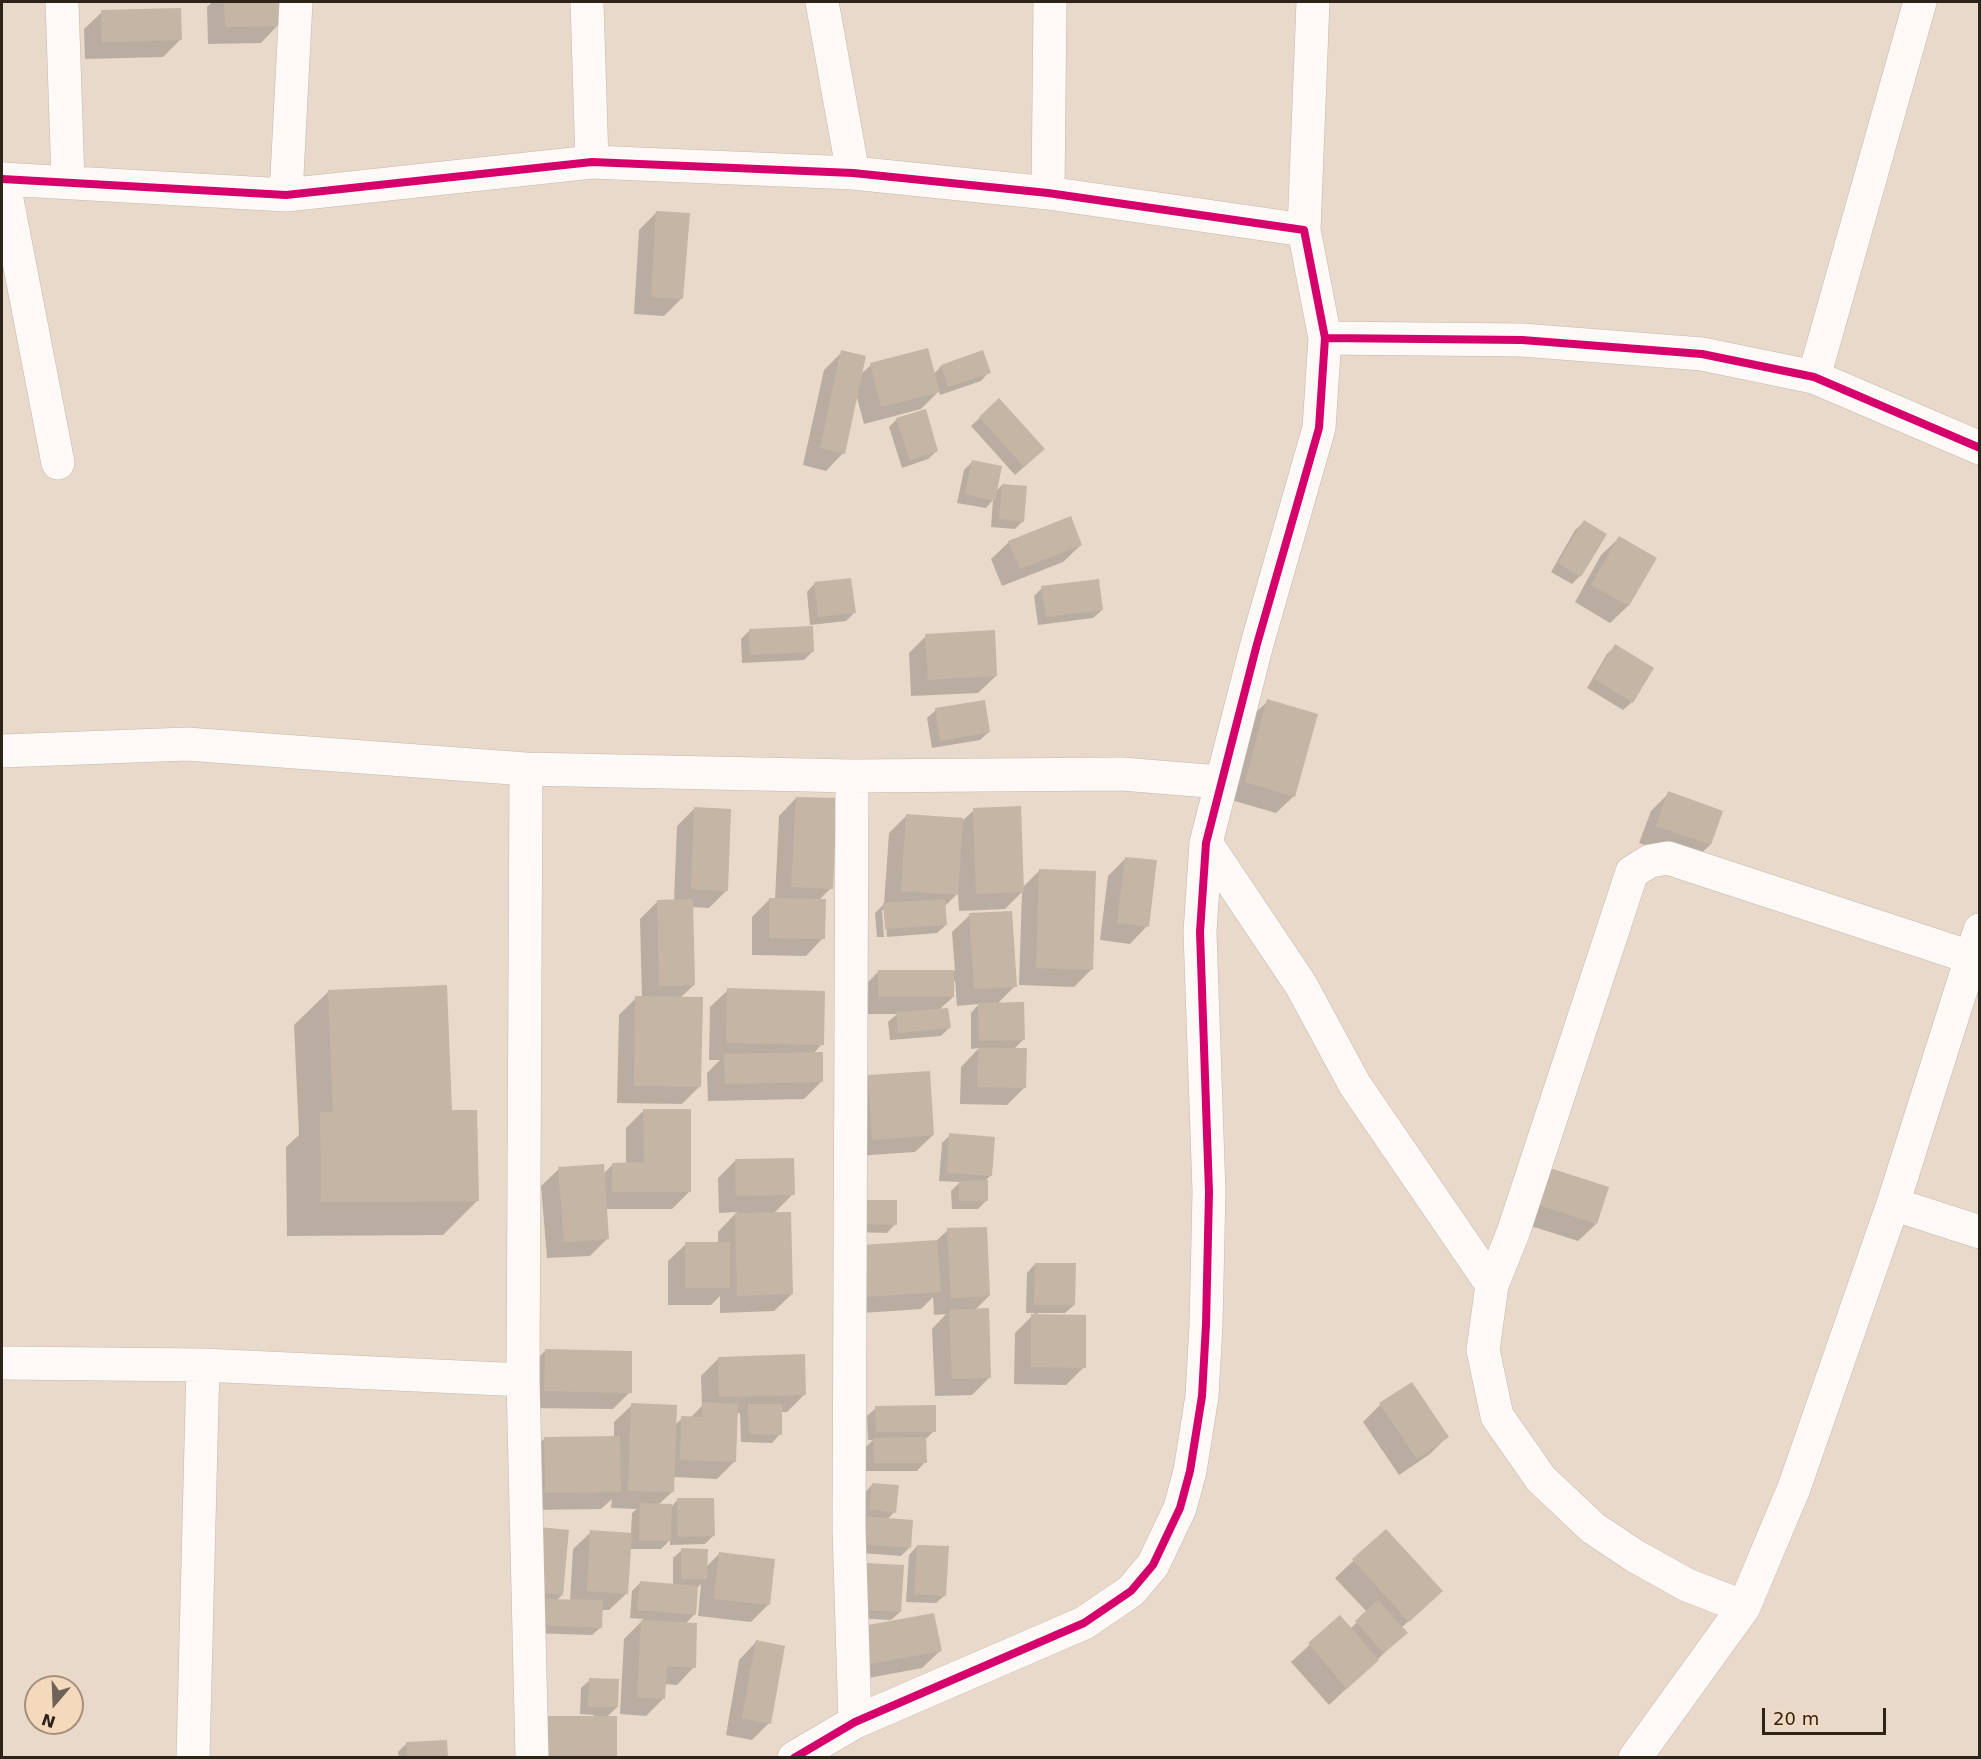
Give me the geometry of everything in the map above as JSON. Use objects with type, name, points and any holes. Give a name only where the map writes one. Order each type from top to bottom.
[{"type":"street","points":[[63,2],[68,181]]},
{"type":"street","points":[[286,195],[296,2]]},
{"type":"street","points":[[587,2],[592,162]]},
{"type":"street","points":[[822,2],[853,174]]},
{"type":"street","points":[[1048,193],[1050,2]]},
{"type":"street","points":[[795,1758],[855,1722],[1084,1623],[1131,1591],[1153,1565],[1180,1508],[1190,1471],[1202,1396],[1206,1325],[1209,1192],[1200,932],[1206,843],[1220,782],[1319,428],[1325,338],[1304,230],[1313,2]]},
{"type":"street","points":[[1814,377],[1920,2]]},
{"type":"street","points":[[58,463],[2,179],[286,195],[592,162],[853,174],[1048,193],[1304,230]]},
{"type":"street","points":[[1325,338],[1522,340],[1702,354],[1814,377],[1980,448]]},
{"type":"street","points":[[2,751],[187,744],[526,769],[852,776],[1122,774],[1220,782]]},
{"type":"street","points":[[526,769],[523,1380],[532,1758]]},
{"type":"street","points":[[852,776],[849,1528],[855,1722]]},
{"type":"street","points":[[1206,843],[1301,985],[1355,1085],[1492,1285]]},
{"type":"street","points":[[1635,1758],[1744,1607],[1794,1488],[1893,1204],[1975,944],[1668,858],[1650,861],[1632,872],[1513,1233],[1492,1285],[1483,1350],[1497,1416],[1541,1479],[1593,1528],[1635,1556],[1687,1585],[1744,1607]]},
{"type":"street","points":[[1893,1204],[1980,1232]]},
{"type":"street","points":[[2,1363],[203,1365],[523,1380]]},
{"type":"street","points":[[193,1758],[203,1365]]},
{"type":"building","points":[[224,2],[279,2],[280,26],[225,27]]},
{"type":"building","points":[[181,8],[182,40],[102,42],[101,10]]},
{"type":"building","points":[[656,211],[690,213],[683,299],[651,297]]},
{"type":"building","points":[[928,348],[940,392],[881,407],[870,363]]},
{"type":"building","points":[[841,350],[866,356],[845,454],[820,448]]},
{"type":"building","points":[[983,350],[991,373],[948,387],[941,365]]},
{"type":"building","points":[[999,398],[1045,449],[1024,467],[979,417]]},
{"type":"building","points":[[926,409],[938,451],[910,460],[896,418]]},
{"type":"building","points":[[972,460],[1002,466],[995,501],[965,494]]},
{"type":"building","points":[[1002,484],[1027,486],[1024,522],[999,519]]},
{"type":"building","points":[[1071,516],[1082,545],[1020,569],[1008,541]]},
{"type":"building","points":[[1584,520],[1607,534],[1581,577],[1558,563]]},
{"type":"building","points":[[1619,536],[1657,558],[1629,606],[1591,585]]},
{"type":"building","points":[[851,578],[856,613],[818,617],[814,582]]},
{"type":"building","points":[[1099,579],[1103,610],[1046,617],[1041,586]]},
{"type":"building","points":[[813,626],[814,652],[750,655],[749,629]]},
{"type":"building","points":[[995,630],[997,676],[928,680],[925,634]]},
{"type":"building","points":[[1615,644],[1654,668],[1633,703],[1594,679]]},
{"type":"building","points":[[1267,699],[1318,714],[1295,797],[1245,782]]},
{"type":"building","points":[[985,700],[990,732],[940,741],[935,708]]},
{"type":"building","points":[[1668,791],[1723,811],[1711,845],[1656,826]]},
{"type":"building","points":[[796,797],[837,798],[833,889],[791,887]]},
{"type":"building","points":[[1021,806],[1024,892],[976,894],[973,808]]},
{"type":"building","points":[[694,807],[731,809],[728,891],[691,889]]},
{"type":"building","points":[[906,814],[963,818],[958,895],[901,891]]},
{"type":"building","points":[[1125,857],[1157,860],[1149,927],[1117,923]]},
{"type":"building","points":[[1039,869],[1096,871],[1093,970],[1036,968]]},
{"type":"building","points":[[769,898],[826,899],[825,939],[769,938]]},
{"type":"building","points":[[693,899],[695,985],[659,986],[657,900]]},
{"type":"building","points":[[945,899],[947,925],[885,929],[883,903]]},
{"type":"building","points":[[1012,911],[1017,987],[974,989],[969,913]]},
{"type":"building","points":[[878,970],[954,970],[954,997],[878,997]]},
{"type":"building","points":[[447,985],[452,1110],[477,1110],[479,1201],[321,1202],[320,1112],[333,1112],[328,990]]},
{"type":"building","points":[[727,988],[825,991],[824,1045],[726,1043]]},
{"type":"building","points":[[635,996],[703,997],[701,1087],[634,1086]]},
{"type":"building","points":[[1024,1002],[1025,1040],[979,1041],[978,1003]]},
{"type":"building","points":[[948,1008],[951,1028],[898,1033],[896,1012]]},
{"type":"building","points":[[978,1048],[1027,1048],[1026,1088],[977,1087]]},
{"type":"building","points":[[823,1052],[823,1082],[725,1084],[724,1054]]},
{"type":"building","points":[[930,1071],[934,1135],[872,1140],[868,1075]]},
{"type":"building","points":[[643,1109],[691,1109],[691,1192],[612,1192],[612,1163],[644,1162]]},
{"type":"building","points":[[949,1133],[995,1137],[992,1176],[947,1173]]},
{"type":"building","points":[[794,1158],[795,1195],[736,1196],[735,1159]]},
{"type":"building","points":[[604,1164],[609,1239],[564,1242],[558,1167]]},
{"type":"building","points":[[1537,1164],[1609,1187],[1597,1224],[1526,1201]]},
{"type":"building","points":[[988,1180],[988,1201],[959,1201],[959,1181]]},
{"type":"building","points":[[862,1200],[897,1200],[897,1225],[862,1224]]},
{"type":"building","points":[[791,1212],[793,1294],[737,1296],[735,1213]]},
{"type":"building","points":[[987,1227],[990,1296],[951,1298],[947,1228]]},
{"type":"building","points":[[937,1240],[941,1292],[865,1297],[862,1245]]},
{"type":"building","points":[[685,1242],[730,1242],[730,1288],[685,1288]]},
{"type":"building","points":[[1035,1263],[1076,1263],[1075,1305],[1034,1305]]},
{"type":"building","points":[[989,1308],[991,1378],[952,1379],[949,1310]]},
{"type":"building","points":[[1031,1314],[1086,1315],[1086,1368],[1031,1367]]},
{"type":"building","points":[[545,1349],[632,1351],[632,1393],[544,1391]]},
{"type":"building","points":[[805,1354],[806,1395],[719,1397],[718,1357]]},
{"type":"building","points":[[1412,1382],[1449,1437],[1417,1459],[1379,1403]]},
{"type":"building","points":[[703,1402],[738,1404],[736,1462],[680,1460],[681,1416],[702,1417]]},
{"type":"building","points":[[631,1403],[677,1405],[674,1492],[628,1491]]},
{"type":"building","points":[[748,1404],[782,1404],[782,1435],[749,1434]]},
{"type":"building","points":[[936,1405],[936,1432],[876,1432],[875,1406]]},
{"type":"building","points":[[620,1436],[621,1492],[545,1493],[544,1437]]},
{"type":"building","points":[[926,1437],[927,1463],[874,1463],[873,1438]]},
{"type":"building","points":[[872,1483],[899,1485],[896,1513],[869,1509]]},
{"type":"building","points":[[677,1498],[714,1498],[715,1536],[678,1537]]},
{"type":"building","points":[[640,1503],[672,1504],[671,1541],[639,1541]]},
{"type":"building","points":[[860,1516],[913,1520],[911,1548],[858,1544]]},
{"type":"building","points":[[539,1527],[569,1530],[563,1595],[533,1592]]},
{"type":"building","points":[[1386,1529],[1443,1591],[1409,1622],[1352,1559]]},
{"type":"building","points":[[590,1530],[632,1533],[628,1594],[587,1591]]},
{"type":"building","points":[[917,1545],[949,1546],[946,1596],[914,1594]]},
{"type":"building","points":[[681,1548],[708,1549],[707,1579],[681,1579]]},
{"type":"building","points":[[719,1552],[775,1559],[770,1605],[714,1599]]},
{"type":"building","points":[[865,1563],[904,1565],[901,1612],[862,1610]]},
{"type":"building","points":[[640,1581],[698,1586],[696,1615],[637,1610]]},
{"type":"building","points":[[540,1599],[603,1600],[602,1628],[539,1625]]},
{"type":"building","points":[[1378,1600],[1408,1633],[1384,1653],[1355,1621]]},
{"type":"building","points":[[934,1613],[942,1651],[864,1665],[857,1627]]},
{"type":"building","points":[[1340,1615],[1379,1660],[1347,1689],[1308,1643]]},
{"type":"building","points":[[641,1620],[697,1623],[696,1668],[667,1666],[665,1699],[637,1697]]},
{"type":"building","points":[[756,1640],[785,1646],[771,1724],[742,1718]]},
{"type":"building","points":[[589,1678],[619,1679],[618,1707],[588,1707]]},
{"type":"building","points":[[547,1716],[617,1716],[617,1757],[547,1758]]},
{"type":"building","points":[[447,1740],[448,1758],[407,1758],[406,1742]]},
{"type":"cycle path","points":[[2,179],[286,195],[592,162],[853,173],[1048,193],[1304,230],[1325,338],[1522,340],[1702,354],[1814,377],[1980,448]]},
{"type":"cycle path","points":[[794,1758],[855,1722],[1084,1623],[1131,1591],[1153,1565],[1180,1508],[1190,1471],[1202,1396],[1206,1325],[1209,1192],[1200,932],[1206,843],[1257,644],[1319,428],[1325,338]]}]
